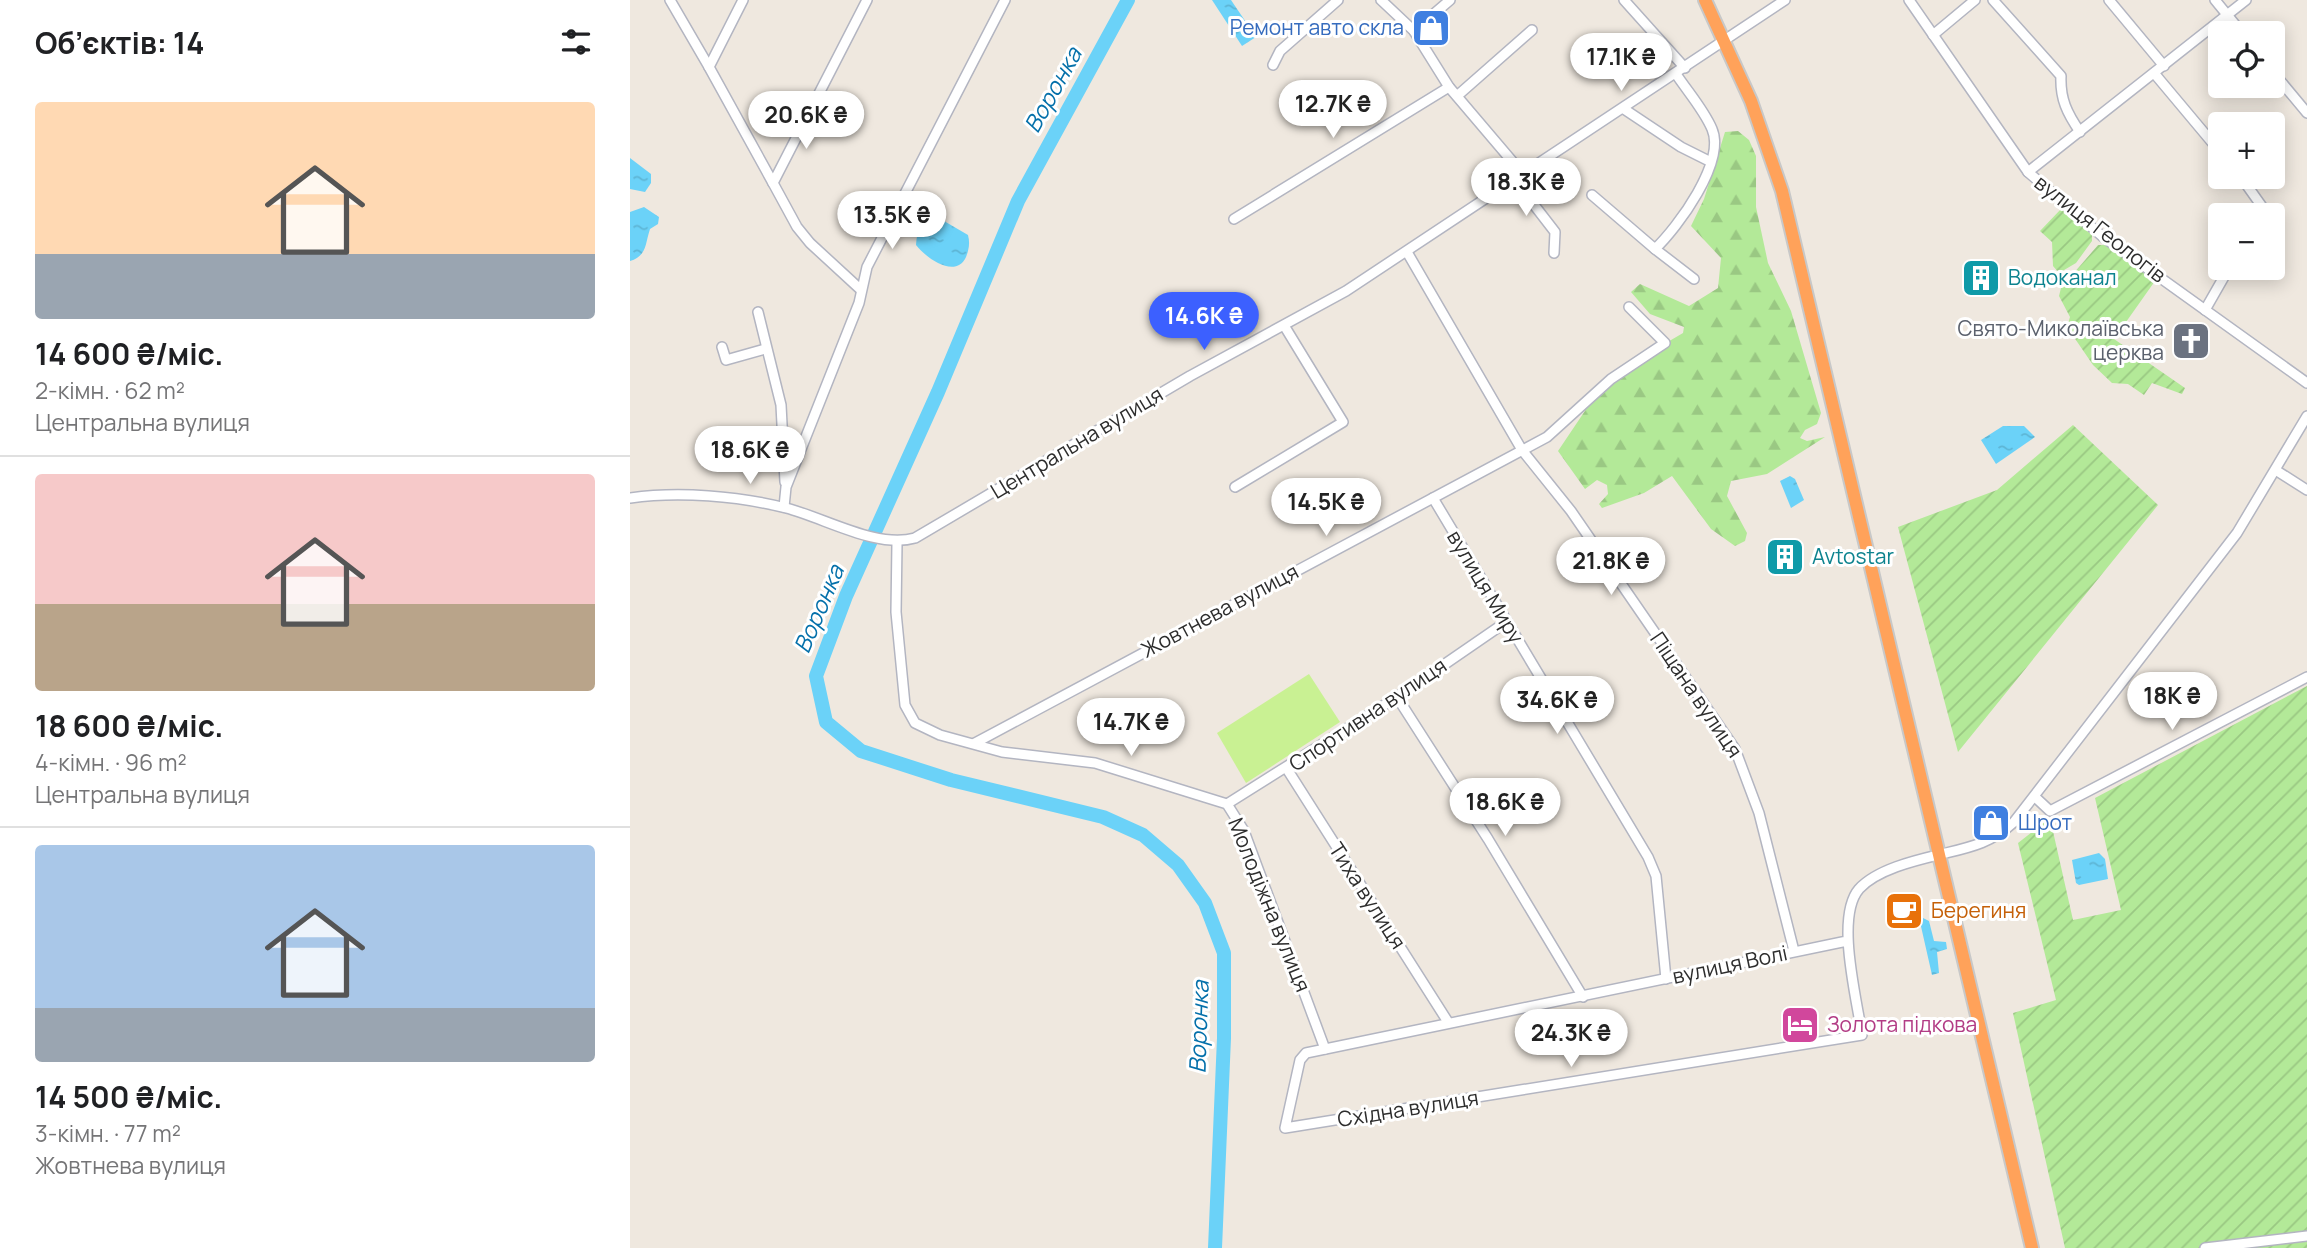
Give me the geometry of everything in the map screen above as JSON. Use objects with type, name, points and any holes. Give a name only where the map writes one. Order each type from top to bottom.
[{"type":"highway","points":[[1705,0],[1751,101],[1782,191],[2032,1248]]},
{"type":"street","points":[[670,0],[773,183],[810,243],[860,289]]},
{"type":"street","points":[[709,66],[743,0]]},
{"type":"street","points":[[773,183],[867,0]]},
{"type":"street","points":[[786,488],[859,303],[867,267],[1005,0]]},
{"type":"street","points":[[1273,65],[1280,51],[1338,0]]},
{"type":"street","points":[[1381,0],[1415,31],[1449,87],[1519,176],[1555,232],[1554,253]]},
{"type":"street","points":[[1415,31],[1450,0]]},
{"type":"street","points":[[1624,0],[1685,68]]},
{"type":"street","name":"Центральна вулиця","points":[[897,543],[915,538],[957,515],[1190,376],[1284,327],[1407,251],[1786,0]]},
{"type":"street","name":"вулиця Геологів","points":[[1909,0],[2028,172],[2102,236],[2307,383]]},
{"type":"street","points":[[1933,34],[1975,0]]},
{"type":"street","points":[[1993,0],[2061,76],[2060,94],[2067,114],[2080,132]]},
{"type":"street","points":[[2109,0],[2164,66]]},
{"type":"street","points":[[2215,0],[2233,21]]},
{"type":"street","points":[[2028,172],[2246,0]]},
{"type":"street","points":[[1457,96],[1531,30]]},
{"type":"street","points":[[2154,73],[2208,137]]},
{"type":"street","points":[[1655,248],[1688,213],[1715,143],[1712,130],[1676,74]]},
{"type":"street","points":[[2285,86],[2307,113]]},
{"type":"street","points":[[1234,219],[1449,87]]},
{"type":"street","points":[[1624,109],[1681,147],[1709,161]]},
{"type":"street","points":[[2251,189],[2262,203]]},
{"type":"street","points":[[1592,195],[1694,279]]},
{"type":"street","name":"Піщана вулиця","points":[[1407,251],[1522,450],[1572,511],[1735,749],[1759,813],[1794,951]]},
{"type":"street","points":[[2205,310],[2222,280]]},
{"type":"street","name":"Жовтнева вулиця","points":[[975,743],[1522,450],[1556,429],[1611,379],[1665,343],[1629,307]]},
{"type":"street","points":[[758,312],[780,405],[786,488],[784,507]]},
{"type":"street","points":[[1235,487],[1343,422],[1284,327]]},
{"type":"street","points":[[722,347],[726,360],[765,348]]},
{"type":"street","points":[[1847,941],[1852,900],[1861,887],[1904,865],[1983,845],[1998,837],[2035,797],[2237,533],[2277,471],[2307,416]]},
{"type":"street","points":[[2277,471],[2307,490]]},
{"type":"street","points":[[630,496],[670,495],[784,507],[897,543]]},
{"type":"street","name":"вулиця Миру","points":[[1433,498],[1648,857],[1656,876],[1666,979]]},
{"type":"street","name":"Молодіжна вулиця","points":[[897,543],[897,612],[908,714],[922,727],[975,743],[1028,757],[1095,762],[1227,804],[1244,831],[1325,1049]]},
{"type":"street","name":"Спортивна вулиця","points":[[1227,804],[1287,769],[1506,622]]},
{"type":"street","points":[[2035,797],[2050,811],[2307,677]]},
{"type":"street","points":[[1397,697],[1583,997]]},
{"type":"street","name":"Тиха вулиця","points":[[1287,769],[1448,1022]]},
{"type":"street","name":"вулиця Волі","points":[[1325,1049],[1847,941]]},
{"type":"street","name":"Східна вулиця","points":[[1325,1049],[1307,1052],[1300,1060],[1285,1128],[1862,1035],[1847,941]]},
{"type":"street","points":[[2205,1248],[2307,1236]]},
{"type":"green space","points":[[1738,131],[1749,140],[1756,156],[1756,207],[1768,263],[1791,311],[1821,413],[1817,424],[1805,430],[1800,438],[1807,441],[1825,437],[1767,474],[1731,481],[1727,496],[1747,533],[1745,541],[1735,546],[1711,529],[1672,476],[1644,493],[1602,508],[1599,504],[1608,494],[1607,485],[1597,480],[1585,489],[1558,451],[1595,396],[1654,350],[1683,333],[1684,327],[1650,314],[1631,292],[1640,284],[1689,306],[1718,288],[1721,258],[1691,226],[1704,199],[1725,132]]},
{"type":"green space","points":[[2061,209],[2092,235],[2092,241],[2076,263],[2059,273],[2053,266],[2052,242],[2040,231]]},
{"type":"green space","points":[[2098,245],[2108,245],[2155,281],[2114,339],[2185,388],[2182,394],[2152,383],[2144,395],[2128,384],[2112,383],[2093,365],[2067,327],[2070,317],[2059,296],[2061,288]]},
{"type":"green space","points":[[2073,425],[2158,505],[1958,752],[1898,527],[1997,490]]},
{"type":"green space","points":[[1309,674],[1340,722],[1246,783],[1217,733]]},
{"type":"green space","points":[[2307,686],[2307,1248],[2065,1248],[2013,1013],[2056,1000],[2018,843],[2050,818],[2073,920],[2121,910],[2095,798]]},
{"type":"water","points":[[1212,0],[1231,0],[1256,37],[1242,46]]},
{"type":"water","points":[[630,158],[651,174],[651,183],[645,192],[630,189]]},
{"type":"water","points":[[644,207],[659,217],[658,224],[650,229],[640,256],[630,261],[630,212]]},
{"type":"water","points":[[932,214],[968,235],[966,257],[956,266],[949,267],[934,261],[916,245],[920,227]]},
{"type":"water","points":[[2003,426],[2024,426],[2035,437],[1996,464],[1981,440]]},
{"type":"water","points":[[1790,476],[1795,479],[1804,500],[1791,508],[1780,481]]},
{"type":"water","points":[[2099,853],[2105,859],[2108,879],[2079,885],[2076,883],[2072,860]]},
{"type":"water","points":[[1923,918],[1929,921],[1934,941],[1946,942],[1947,949],[1937,952],[1939,973],[1932,975],[1920,922]]},
{"type":"waterway","name":"Воронка","points":[[1128,0],[1018,201],[938,392],[846,596],[816,676],[826,722],[861,751],[951,780],[1103,817],[1143,835],[1178,865],[1205,903],[1224,953],[1224,1038],[1215,1248]]},
{"type":"place","name":"Ремонт авто скла","points":[[1431,28]]},
{"type":"place","name":"Водоканал","points":[[1981,278]]},
{"type":"place","name":"Свято-Миколаївська церква","points":[[2191,341]]},
{"type":"place","name":"Avtostar","points":[[1785,557]]},
{"type":"place","name":"Шрот","points":[[1991,823]]},
{"type":"place","name":"Берегиня","points":[[1904,911]]},
{"type":"place","name":"Золота підкова","points":[[1800,1025]]}]
